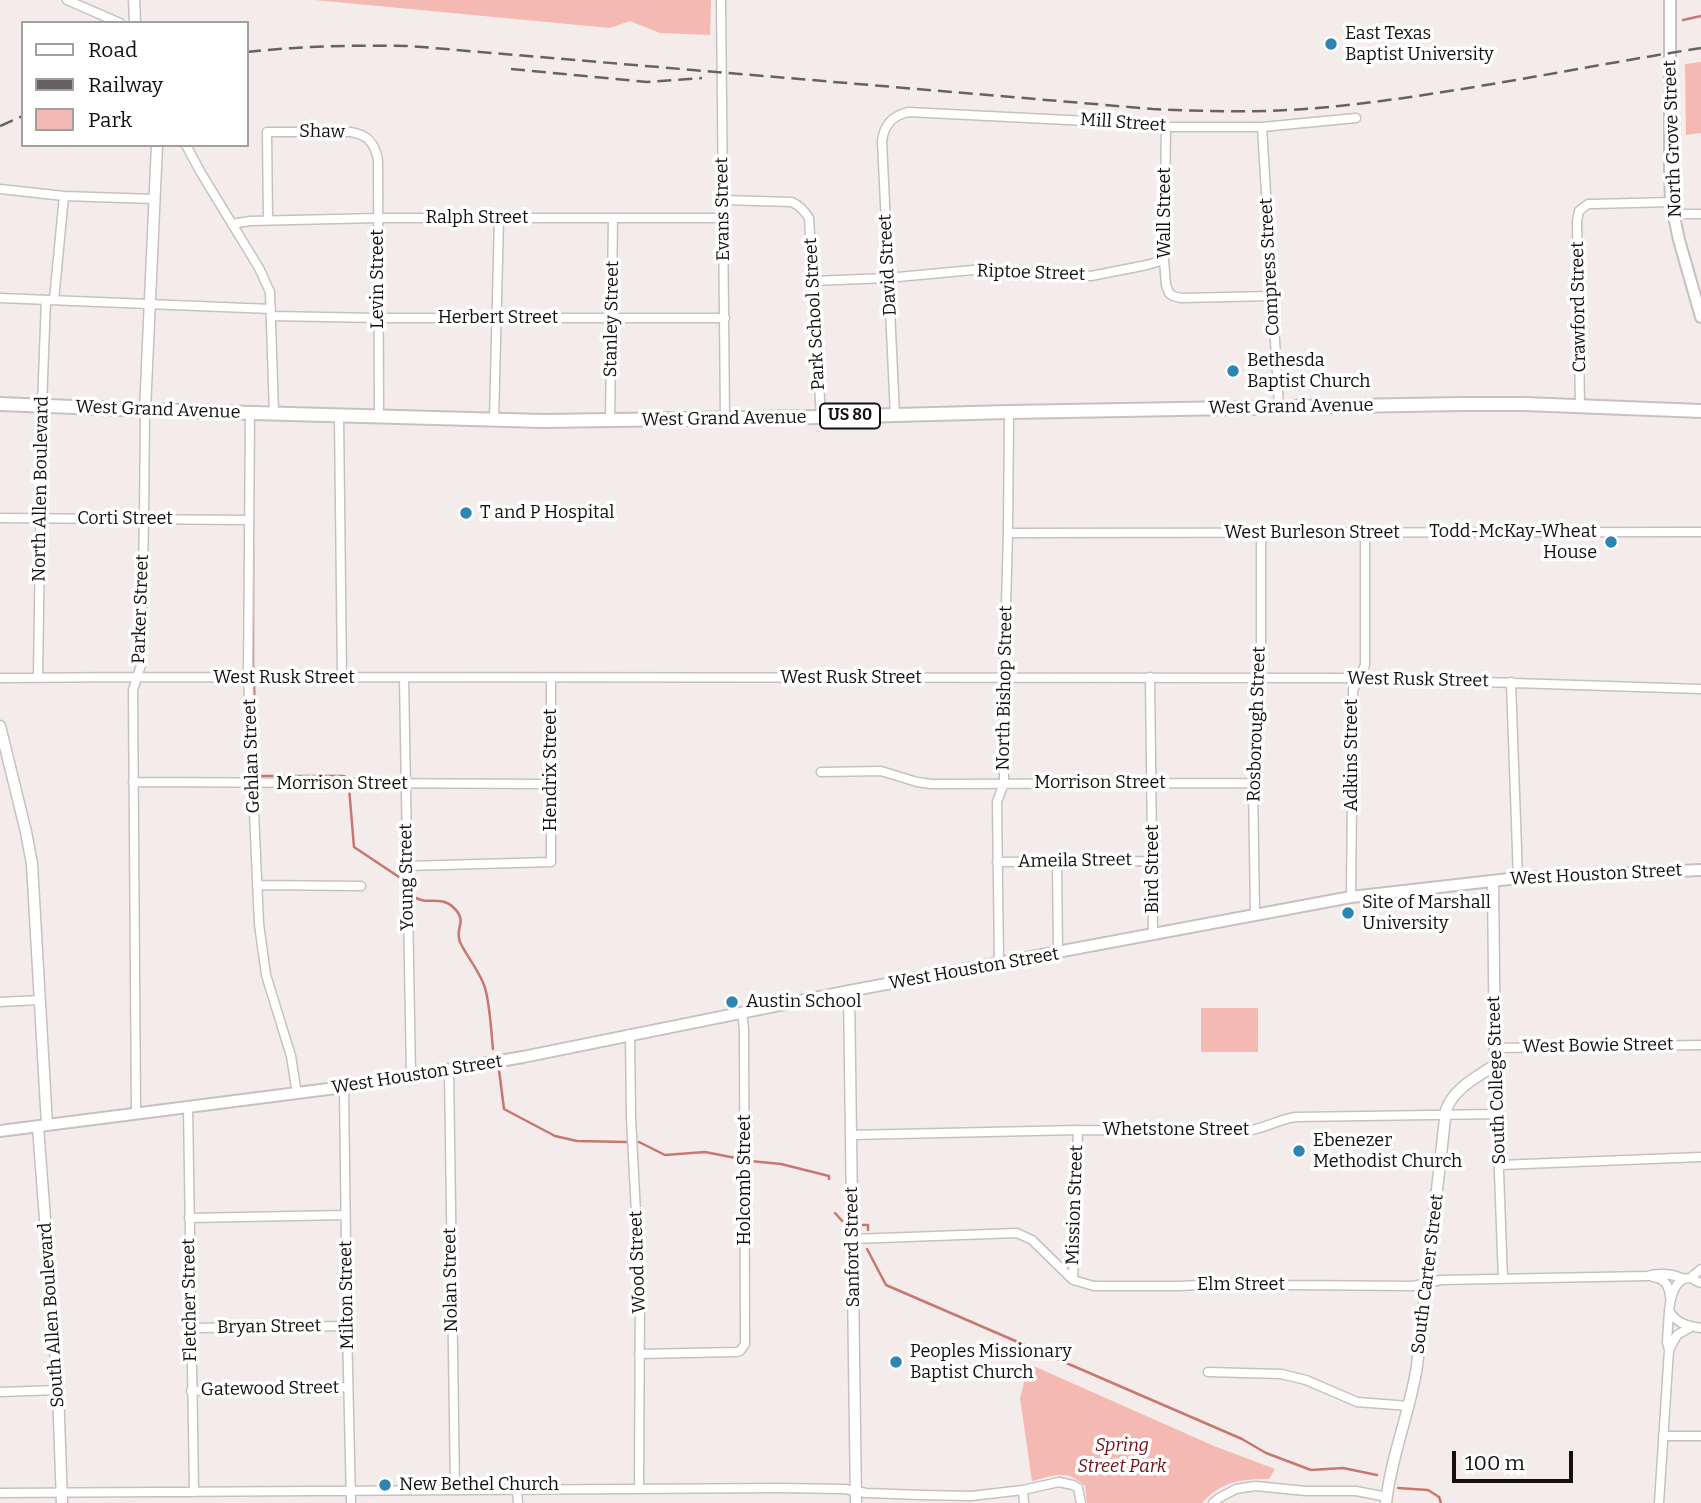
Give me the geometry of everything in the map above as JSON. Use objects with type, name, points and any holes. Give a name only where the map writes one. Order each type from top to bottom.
[{"type":"highway","name":"West Grand Avenue","points":[[0,404],[340,416],[610,421],[1471,404],[1701,411]]},
{"type":"main road","name":"North Grove Street","points":[[1670,0],[1672,208],[1701,317]]},
{"type":"main road","name":"West Houston Street","points":[[0,1131],[297,1094],[449,1070],[849,991],[1351,897],[1518,878],[1701,870]]},
{"type":"street","points":[[67,0],[115,21]]},
{"type":"street","points":[[134,0],[135,21]]},
{"type":"street","name":"Evans Street","points":[[721,0],[725,419]]},
{"type":"street","name":"Mill Street","points":[[892,118],[908,112],[1166,127],[1262,127],[1356,118]]},
{"type":"street","name":"David Street","points":[[892,118],[886,125],[882,141],[895,415]]},
{"type":"street","name":"Wall Street","points":[[1166,127],[1164,260],[1169,293],[1181,298],[1272,296]]},
{"type":"street","name":"Compress Street","points":[[1262,127],[1279,407]]},
{"type":"street","name":"Shaw","points":[[268,220],[267,132],[350,132],[358,133],[373,143]]},
{"type":"street","name":"Levin Street","points":[[373,143],[378,160],[379,416]]},
{"type":"street","name":"Parker Street","points":[[136,1114],[133,690],[141,665],[145,410],[157,147]]},
{"type":"street","points":[[187,147],[270,292],[274,414]]},
{"type":"street","points":[[0,188],[64,196],[154,199]]},
{"type":"street","name":"North Allen Boulevard","points":[[37,677],[42,405],[50,300],[64,196]]},
{"type":"street","name":"Park School Street","points":[[723,200],[784,200],[805,211],[810,226],[821,417]]},
{"type":"street","name":"Crawford Street","points":[[1580,407],[1578,215],[1588,204],[1672,208]]},
{"type":"street","points":[[1672,208],[1701,214]]},
{"type":"street","name":"Ralph Street","points":[[232,224],[268,220],[378,218],[724,218]]},
{"type":"street","points":[[494,419],[499,218]]},
{"type":"street","name":"Stanley Street","points":[[610,421],[613,218]]},
{"type":"street","name":"Riptoe Street","points":[[813,281],[984,270],[1091,276],[1164,260]]},
{"type":"street","name":"Herbert Street","points":[[0,298],[378,318],[724,318]]},
{"type":"street","name":"North Bishop Street","points":[[999,964],[998,803],[1004,783],[1009,412]]},
{"type":"street","name":"Gehlan Street","points":[[250,413],[248,677],[261,946],[266,975],[291,1056],[297,1094]]},
{"type":"street","points":[[340,416],[342,678]]},
{"type":"street","name":"Corti Street","points":[[0,518],[249,520]]},
{"type":"street","name":"Adkins Street","points":[[1351,897],[1353,690],[1365,665],[1365,532]]},
{"type":"street","name":"West Burleson Street","points":[[1008,533],[1701,532]]},
{"type":"street","name":"Rosborough Street","points":[[1255,914],[1253,783],[1261,677],[1261,533]]},
{"type":"street","name":"Bird Street","points":[[1150,677],[1153,935]]},
{"type":"street","name":"West Rusk Street","points":[[0,678],[1261,677],[1701,689]]},
{"type":"street","name":"Young Street","points":[[404,678],[411,1076]]},
{"type":"street","name":"Hendrix Street","points":[[407,866],[551,862],[551,678]]},
{"type":"street","points":[[1511,682],[1518,878]]},
{"type":"street","points":[[0,726],[26,832],[33,876],[43,1126]]},
{"type":"street","name":"Morrison Street","points":[[821,772],[874,771],[924,783],[1253,783]]},
{"type":"street","name":"Morrison Street","points":[[133,782],[551,784]]},
{"type":"street","points":[[1056,861],[1058,953]]},
{"type":"street","name":"Ameila Street","points":[[997,862],[1153,861]]},
{"type":"street","name":"South College Street","points":[[1493,881],[1495,1065],[1503,1279]]},
{"type":"street","points":[[257,885],[361,886]]},
{"type":"street","name":"Sanford Street","points":[[849,991],[856,1503]]},
{"type":"street","points":[[0,1002],[39,1000]]},
{"type":"street","name":"Holcomb Street","points":[[639,1354],[736,1352],[743,1347],[746,1338],[742,1012]]},
{"type":"street","name":"Wood Street","points":[[630,1034],[631,1117],[640,1279],[639,1489]]},
{"type":"street","name":"West Bowie Street","points":[[1495,1048],[1701,1045]]},
{"type":"street","name":"South Carter Street","points":[[1387,1500],[1415,1380],[1448,1104],[1458,1091],[1495,1065]]},
{"type":"street","name":"Nolan Street","points":[[449,1070],[455,1490]]},
{"type":"street","name":"Milton Street","points":[[344,1087],[351,1503]]},
{"type":"street","name":"Fletcher Street","points":[[188,1107],[194,1492]]},
{"type":"street","name":"Whetstone Street","points":[[851,1135],[1078,1130],[1246,1131],[1261,1129],[1296,1117],[1498,1114]]},
{"type":"street","name":"South Allen Boulevard","points":[[43,1126],[62,1503]]},
{"type":"street","name":"Mission Street","points":[[1073,1280],[1078,1130]]},
{"type":"street","points":[[1500,1166],[1701,1157]]},
{"type":"street","points":[[189,1218],[345,1215]]},
{"type":"street","points":[[853,1240],[1017,1233],[1032,1240],[1073,1280]]},
{"type":"street","points":[[1670,1298],[1675,1287],[1701,1269]]},
{"type":"street","name":"Elm Street","points":[[1073,1280],[1103,1287],[1256,1282],[1289,1285],[1413,1286],[1441,1280],[1654,1275],[1677,1276],[1701,1283]]},
{"type":"street","points":[[1647,1276],[1665,1282],[1670,1298],[1659,1503]]},
{"type":"street","points":[[1669,1311],[1678,1321],[1698,1326]]},
{"type":"street","name":"Bryan Street","points":[[191,1328],[347,1326]]},
{"type":"street","points":[[1669,1350],[1677,1335],[1698,1326]]},
{"type":"street","points":[[1208,1372],[1281,1374],[1306,1380],[1357,1402],[1409,1406]]},
{"type":"street","name":"Gatewood Street","points":[[191,1391],[348,1387]]},
{"type":"street","points":[[0,1392],[58,1390]]},
{"type":"street","points":[[1663,1436],[1701,1436]]},
{"type":"street","points":[[0,1493],[779,1488],[971,1496],[1067,1483],[1078,1489],[1082,1503]]},
{"type":"street","points":[[1213,1503],[1230,1492],[1255,1486],[1306,1491],[1356,1491],[1387,1500]]},
{"type":"street","points":[[517,1490],[518,1503]]},
{"type":"street","points":[[1023,1490],[1024,1503]]},
{"type":"green space","points":[[315,0],[711,0],[710,35],[660,33],[630,21],[610,28]]},
{"type":"green space","points":[[1701,62],[1701,133],[1686,135],[1685,64]]},
{"type":"green space","points":[[1201,1008],[1258,1008],[1258,1052],[1201,1052]]},
{"type":"green space","name":"Spring Street Park","points":[[1029,1364],[1214,1446],[1275,1469],[1269,1479],[1232,1483],[1217,1490],[1202,1503],[1087,1503],[1085,1486],[1072,1477],[1060,1475],[1032,1481],[1020,1398]]},
{"type":"waterway","points":[[1683,20],[1701,16]]},
{"type":"waterway","points":[[253,547],[254,671]]},
{"type":"waterway","points":[[254,686],[257,776],[348,778]]},
{"type":"waterway","points":[[349,788],[354,847],[399,877]]},
{"type":"waterway","points":[[413,896],[448,903],[458,912],[461,921],[460,942],[486,992],[493,1049]]},
{"type":"waterway","points":[[499,1070],[504,1109],[555,1136],[577,1141],[627,1142]]},
{"type":"waterway","points":[[639,1142],[665,1155],[705,1152],[741,1159]]},
{"type":"waterway","points":[[750,1161],[781,1164],[829,1176],[829,1179]]},
{"type":"waterway","points":[[835,1213],[844,1223]]},
{"type":"waterway","points":[[863,1225],[868,1225],[868,1230]]},
{"type":"waterway","points":[[867,1249],[886,1285],[1242,1439],[1266,1453],[1311,1470],[1343,1468],[1377,1475]]},
{"type":"waterway","points":[[1398,1488],[1428,1490],[1439,1497],[1441,1503]]},
{"type":"railway","points":[[248,52],[328,46],[410,46],[1153,109],[1246,111],[1292,110],[1384,101],[1701,48]]},
{"type":"railway","points":[[511,69],[647,82],[702,78]]},
{"type":"railway","points":[[0,126],[21,117]]},
{"type":"place","name":"East Texas Baptist University","points":[[1331,44]]},
{"type":"place","name":"Bethesda Baptist Church","points":[[1233,371]]},
{"type":"place","name":"T and P Hospital","points":[[466,513]]},
{"type":"place","name":"Todd-McKay-Wheat House","points":[[1611,542]]},
{"type":"place","name":"Site of Marshall University","points":[[1348,913]]},
{"type":"place","name":"Austin School","points":[[732,1002]]},
{"type":"place","name":"Ebenezer Methodist Church","points":[[1299,1151]]},
{"type":"place","name":"Peoples Missionary Baptist Church","points":[[896,1362]]},
{"type":"place","name":"New Bethel Church","points":[[385,1485]]}]
